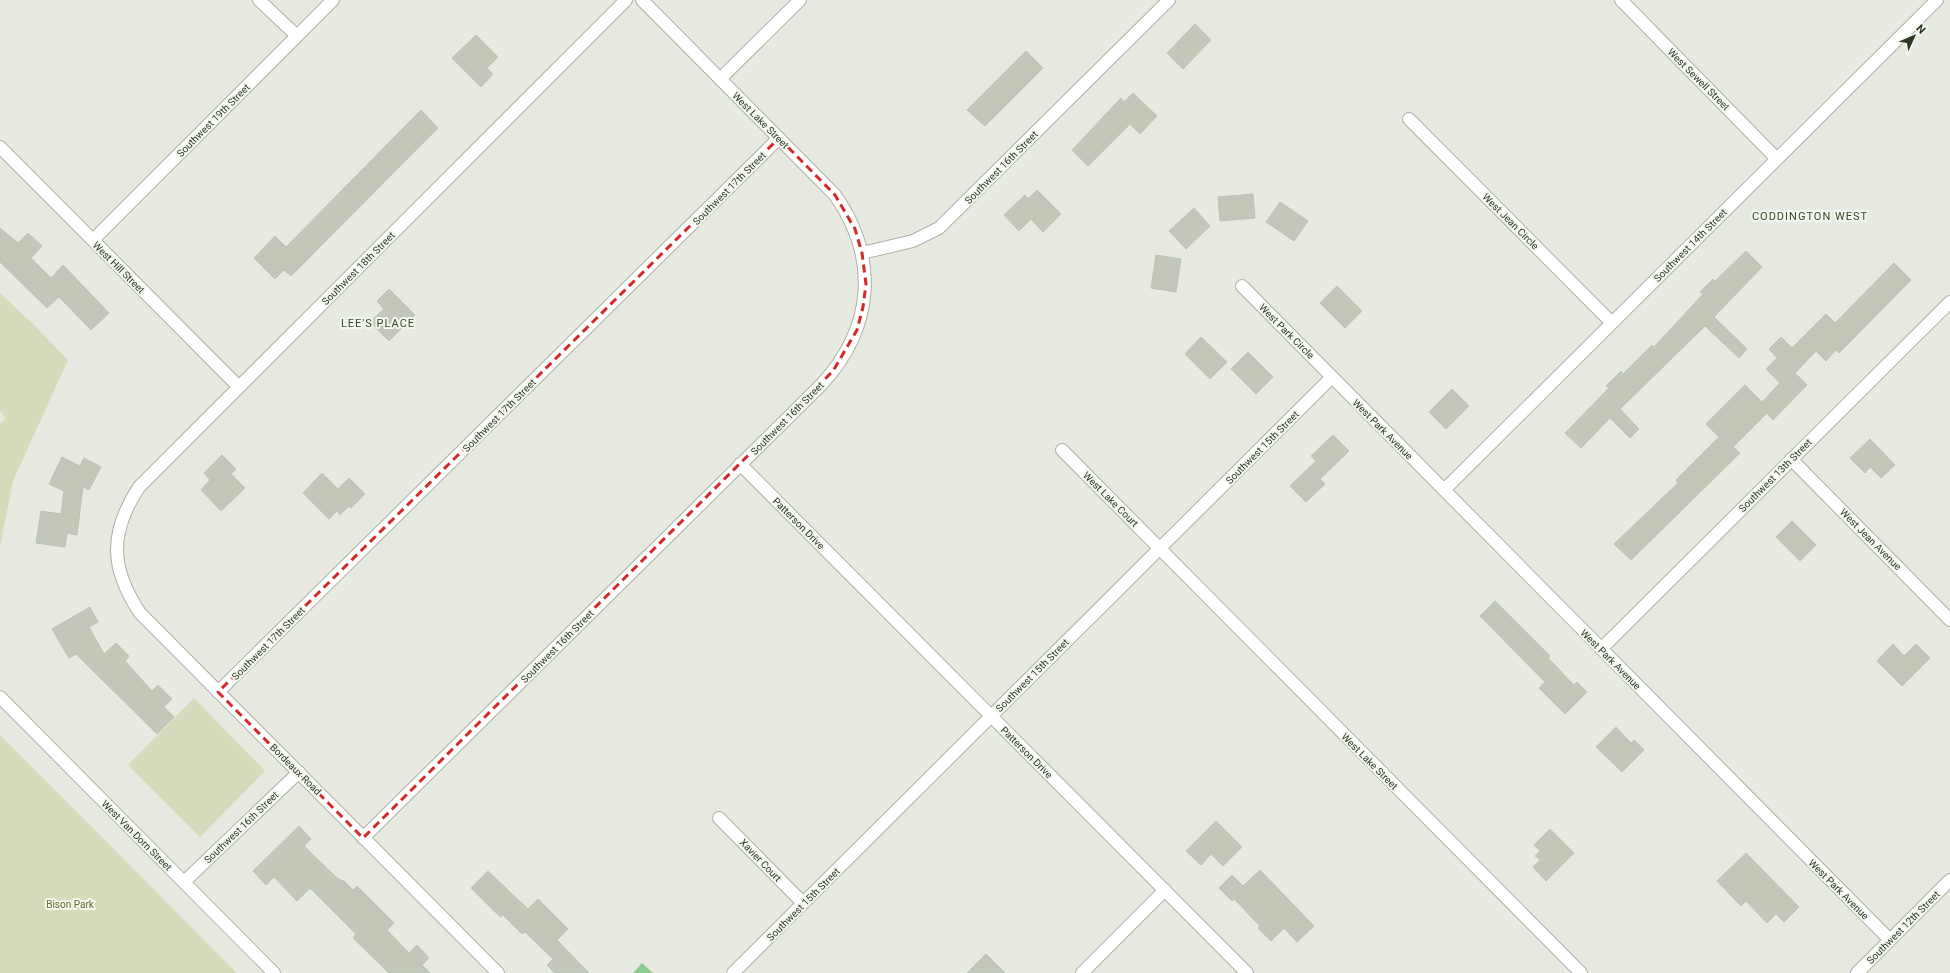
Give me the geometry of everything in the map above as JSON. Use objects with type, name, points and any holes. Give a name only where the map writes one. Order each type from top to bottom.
[{"type":"street","points":[[260,0],[297,36]]},
{"type":"street","name":"Southwest 19th Street","points":[[93,240],[333,0]]},
{"type":"street","name":"Southwest 18th Street","points":[[117,552],[120,526],[127,506],[139,487],[626,0]]},
{"type":"street","name":"West Lake Street","points":[[642,0],[834,195],[854,229],[862,253]]},
{"type":"street","points":[[720,79],[800,0]]},
{"type":"street","name":"Southwest 16th Street","points":[[363,838],[822,384],[847,352],[857,330],[863,308],[866,284],[862,253],[913,241],[939,228],[1169,0]]},
{"type":"street","name":"West Sewell Street","points":[[1621,0],[1778,159]]},
{"type":"street","name":"Southwest 14th Street","points":[[1444,490],[1937,0]]},
{"type":"street","name":"West Jean Circle","points":[[1409,119],[1612,323]]},
{"type":"street","name":"Southwest 17th Street","points":[[218,692],[779,138]]},
{"type":"street","name":"West Hill Street","points":[[0,147],[239,387]]},
{"type":"street","name":"West Park Circle","points":[[1242,286],[1332,377]]},
{"type":"street","name":"Southwest 13th Street","points":[[1601,649],[1950,302]]},
{"type":"street","name":"West Park Avenue","points":[[1332,377],[1890,940]]},
{"type":"street","name":"Southwest 15th Street","points":[[733,973],[1332,377]]},
{"type":"street","name":"West Lake Court","points":[[1062,450],[1160,549]]},
{"type":"street","name":"West Jean Avenue","points":[[1791,459],[1950,620]]},
{"type":"street","name":"Patterson Drive","points":[[740,464],[1247,973]]},
{"type":"street","name":"West Lake Street","points":[[1160,549],[1580,973]]},
{"type":"street","name":"Bordeaux Road","points":[[117,552],[120,572],[128,594],[140,614],[498,973]]},
{"type":"street","name":"West Van Dorn Street","points":[[0,697],[274,973]]},
{"type":"street","name":"Southwest 16th Street","points":[[184,882],[299,772]]},
{"type":"street","name":"Xavier Court","points":[[719,818],[803,903]]},
{"type":"street","name":"Southwest 12th Street","points":[[1857,973],[1950,880]]},
{"type":"street","points":[[1082,973],[1165,890]]},
{"type":"highlighted area","points":[[779,138],[835,195],[855,229],[862,253],[866,284],[863,307],[857,330],[833,371],[363,838],[218,692]]},
{"type":"green space","points":[[0,293],[68,360],[13,481],[0,547],[0,424],[6,418],[0,411]]},
{"type":"green space","points":[[194,698],[265,771],[200,837],[128,765]]},
{"type":"green space","name":"Bison Park","points":[[0,735],[15,750],[237,973],[0,973]]},
{"type":"shaded area","points":[[642,963],[653,973],[633,973]]},
{"type":"building","points":[[1195,24],[1211,40],[1183,69],[1167,53]]},
{"type":"building","points":[[476,35],[498,57],[487,68],[493,74],[481,87],[452,58]]},
{"type":"building","points":[[1026,51],[1043,68],[985,126],[967,110]]},
{"type":"building","points":[[1133,93],[1157,116],[1140,134],[1130,124],[1088,166],[1072,150],[1121,98],[1124,102]]},
{"type":"building","points":[[421,110],[438,128],[291,276],[284,270],[275,279],[254,258],[275,236],[286,247]]},
{"type":"building","points":[[1037,190],[1061,214],[1043,232],[1031,219],[1019,231],[1004,215],[1025,195],[1028,199]]},
{"type":"building","points":[[1253,194],[1255,218],[1220,221],[1218,197]]},
{"type":"building","points":[[1280,202],[1308,221],[1294,241],[1266,222]]},
{"type":"building","points":[[1194,208],[1210,226],[1186,249],[1169,231]]},
{"type":"building","points":[[0,228],[18,243],[28,233],[42,246],[31,258],[51,278],[63,265],[109,313],[91,330],[59,297],[47,308],[0,262]]},
{"type":"building","points":[[1746,251],[1762,267],[1714,317],[1747,349],[1739,358],[1705,326],[1620,409],[1639,429],[1630,438],[1610,418],[1581,448],[1565,433],[1609,388],[1606,386],[1621,371],[1623,374],[1652,345],[1654,347],[1703,294],[1700,292],[1713,279],[1715,281]]},
{"type":"building","points":[[1156,255],[1181,259],[1176,292],[1151,288]]},
{"type":"building","points":[[1894,263],[1911,280],[1839,353],[1836,350],[1826,361],[1816,351],[1795,373],[1807,385],[1773,420],[1767,413],[1733,447],[1740,453],[1631,560],[1614,544],[1678,483],[1676,480],[1719,437],[1706,424],[1745,385],[1762,402],[1780,383],[1766,369],[1777,358],[1769,349],[1781,337],[1792,348],[1826,314],[1835,323]]},
{"type":"building","points":[[1337,286],[1362,311],[1345,328],[1320,303]]},
{"type":"building","points":[[389,289],[415,315],[389,341],[370,322],[384,309],[377,301]]},
{"type":"building","points":[[1201,337],[1227,362],[1210,379],[1185,354]]},
{"type":"building","points":[[1248,352],[1273,377],[1256,394],[1231,369]]},
{"type":"building","points":[[1452,389],[1469,406],[1446,429],[1429,412]]},
{"type":"building","points":[[1333,435],[1349,451],[1320,479],[1325,484],[1306,502],[1290,486],[1316,461],[1311,456]]},
{"type":"building","points":[[1870,439],[1895,465],[1881,478],[1870,467],[1865,473],[1850,458]]},
{"type":"building","points":[[222,455],[236,469],[231,474],[245,488],[221,511],[201,490],[210,480],[204,473]]},
{"type":"building","points":[[62,457],[80,466],[84,458],[101,467],[89,490],[83,487],[77,535],[67,533],[65,547],[36,543],[41,511],[61,514],[64,491],[49,484]]},
{"type":"building","points":[[322,473],[338,489],[349,478],[365,494],[351,508],[349,506],[340,515],[337,511],[329,519],[303,493]]},
{"type":"building","points":[[1792,521],[1816,545],[1800,561],[1776,537]]},
{"type":"building","points":[[1495,601],[1550,656],[1548,658],[1574,685],[1577,682],[1587,692],[1565,714],[1539,688],[1545,682],[1480,616]]},
{"type":"building","points":[[90,607],[98,622],[89,627],[104,654],[116,643],[129,656],[125,661],[152,691],[158,685],[172,699],[164,707],[174,717],[157,734],[76,654],[69,658],[52,629]]},
{"type":"building","points":[[1893,644],[1904,656],[1916,644],[1930,658],[1902,686],[1877,661]]},
{"type":"building","points":[[1616,727],[1631,743],[1634,740],[1644,750],[1622,772],[1596,747]]},
{"type":"building","points":[[1216,821],[1242,847],[1223,866],[1211,854],[1201,865],[1186,851]]},
{"type":"building","points":[[299,826],[311,839],[304,846],[336,877],[342,881],[343,880],[353,890],[357,886],[394,923],[387,930],[409,953],[417,945],[429,958],[422,965],[430,973],[389,973],[353,938],[356,934],[310,888],[297,901],[274,877],[266,885],[253,871]]},
{"type":"building","points":[[1550,829],[1574,853],[1546,881],[1533,867],[1540,860],[1535,856],[1540,851],[1534,845]]},
{"type":"building","points":[[1746,853],[1799,907],[1784,922],[1776,914],[1767,923],[1746,901],[1741,906],[1717,881]]},
{"type":"building","points":[[1260,870],[1314,926],[1297,942],[1284,928],[1271,941],[1258,928],[1260,926],[1234,899],[1232,901],[1219,888],[1232,875],[1243,886]]},
{"type":"building","points":[[488,871],[528,909],[538,899],[568,929],[557,940],[589,973],[555,973],[547,965],[553,959],[525,932],[522,934],[503,915],[501,917],[494,911],[471,888]]},
{"type":"building","points":[[986,954],[1005,973],[967,973]]},
{"type":"district","name":"CODDINGTON WEST","points":[[1810,216]]},
{"type":"district","name":"LEE'S PLACE","points":[[378,323]]}]
